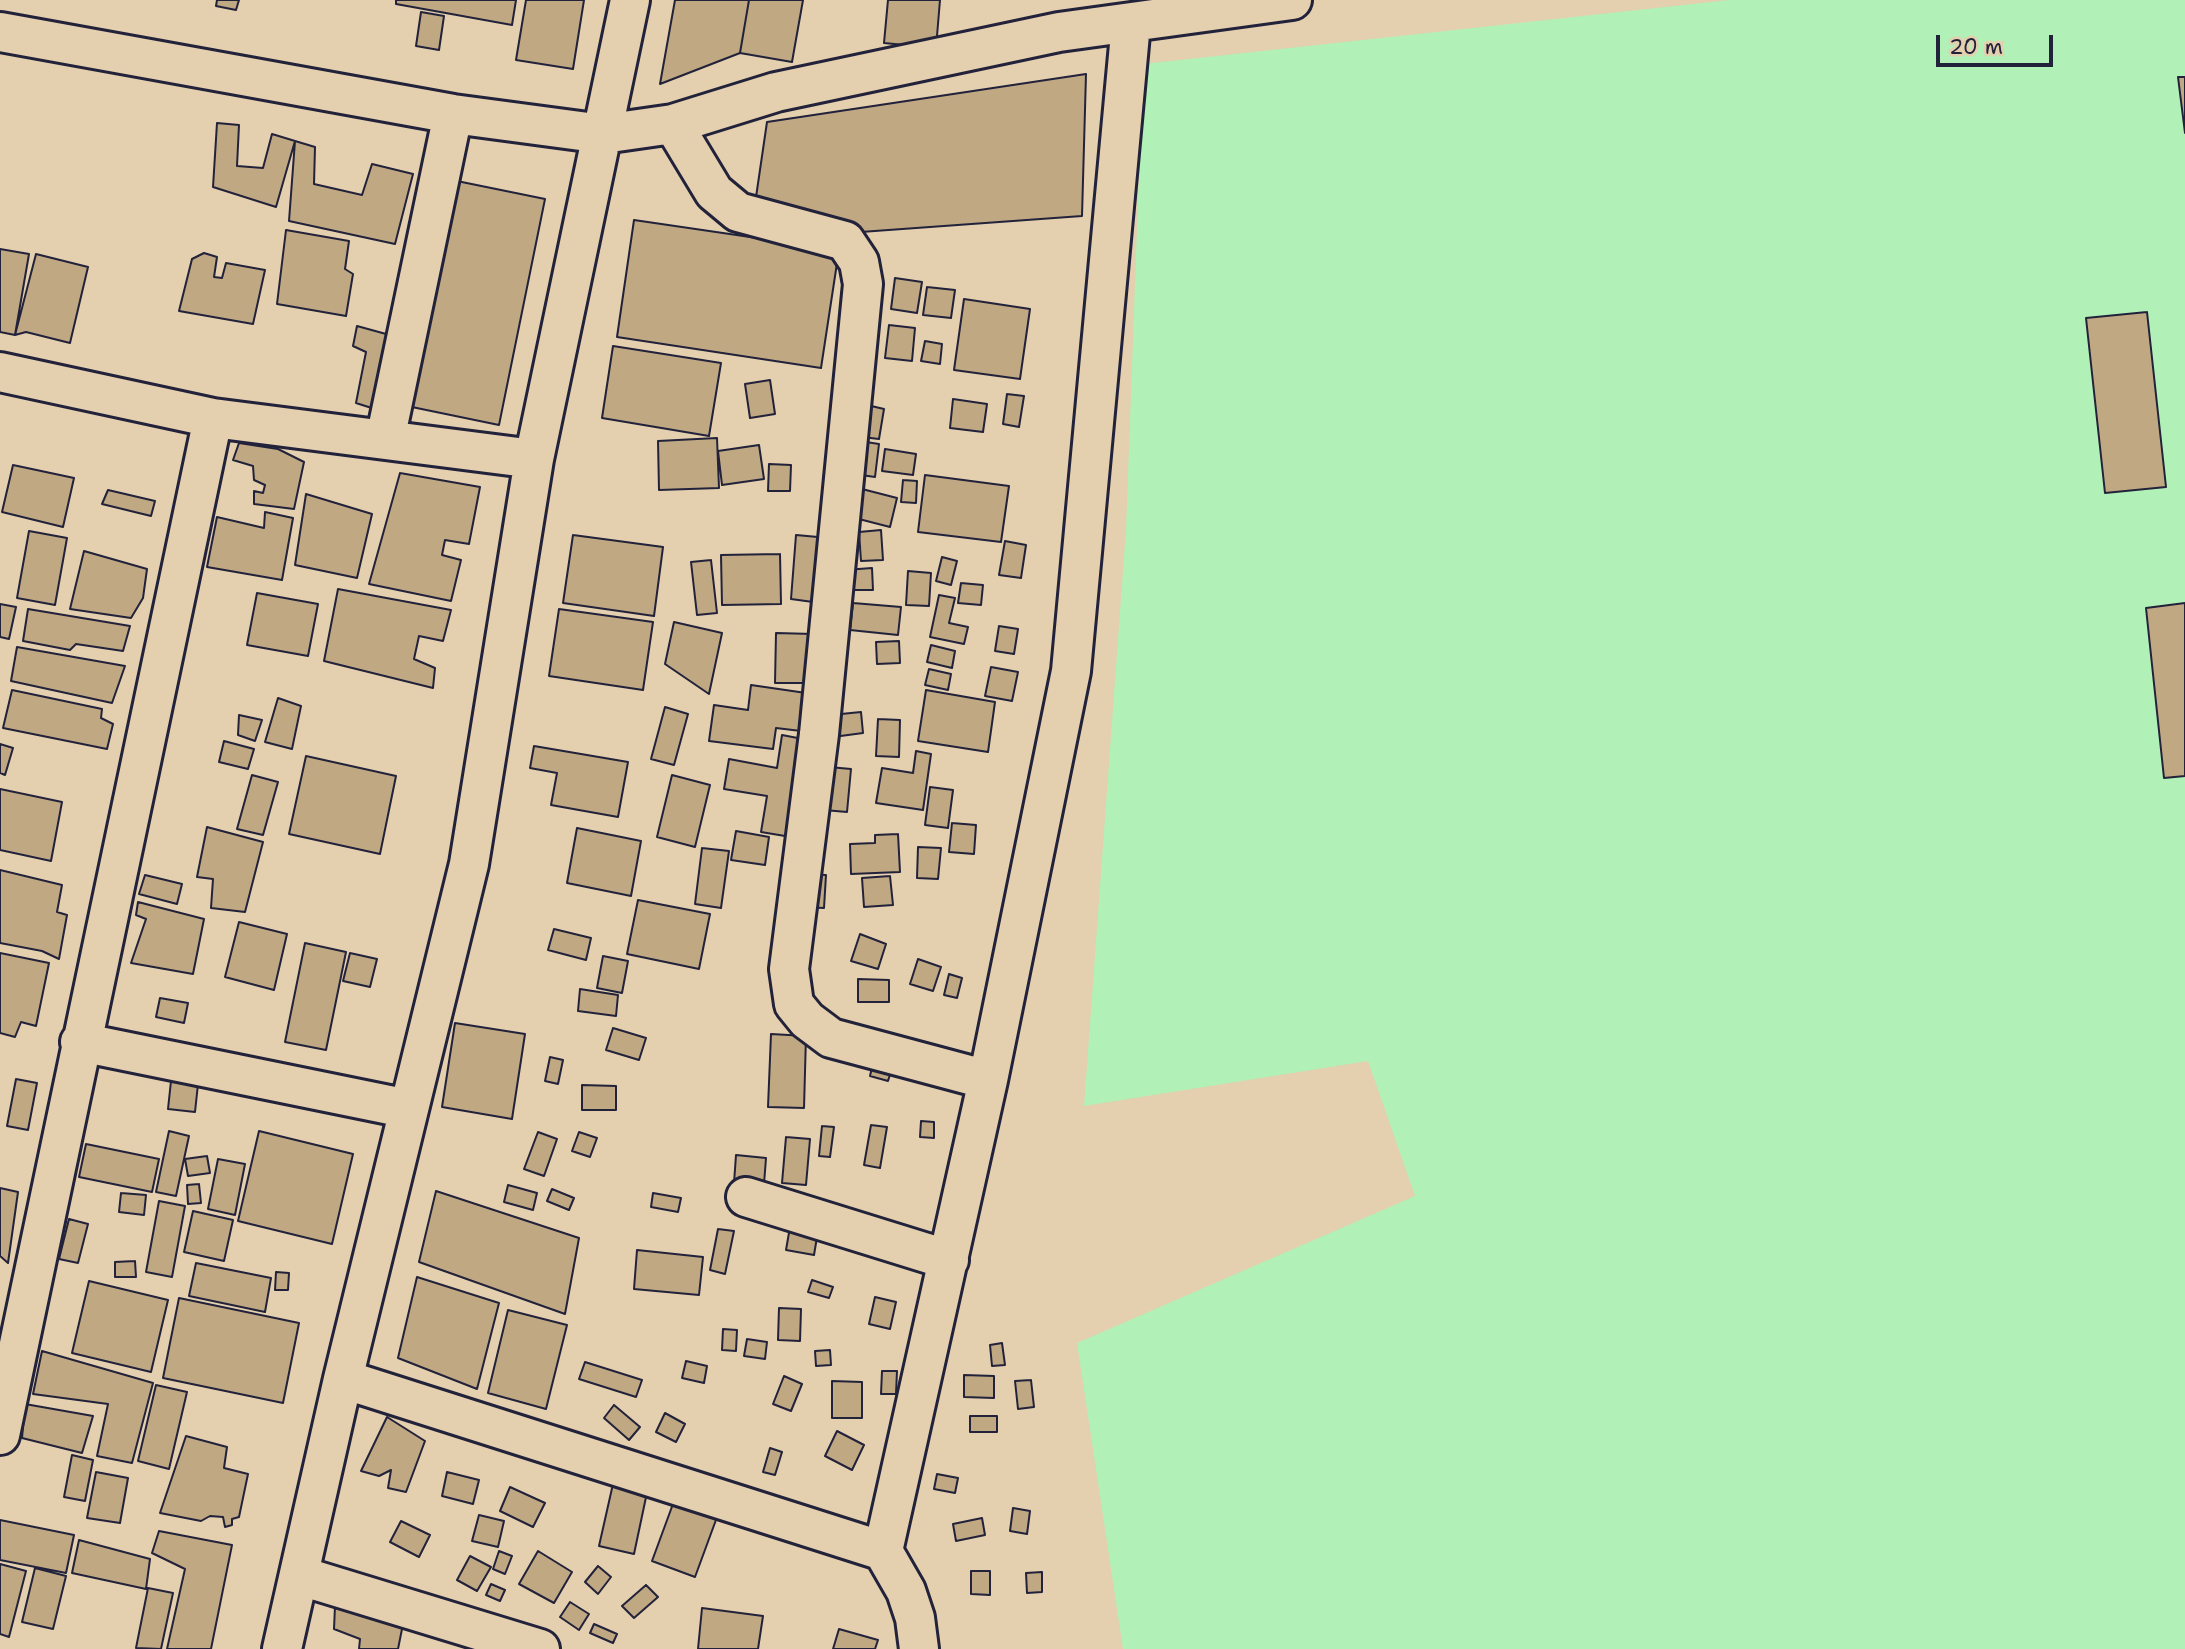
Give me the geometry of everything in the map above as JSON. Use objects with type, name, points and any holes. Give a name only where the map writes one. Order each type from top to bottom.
[{"type":"street","points":[[282,1649],[301,1576],[343,1379],[469,864],[534,459],[631,0]]},
{"type":"street","points":[[1,36],[453,114],[603,134],[673,124],[776,92],[1058,16],[1130,23],[1292,0]]},
{"type":"street","points":[[883,1551],[989,1080],[1072,671],[1130,23]]},
{"type":"street","points":[[385,440],[453,114]]},
{"type":"street","points":[[673,124],[714,192],[722,199],[738,212],[845,241],[859,262],[863,284],[819,734],[789,969],[794,1004],[807,1020],[831,1038],[989,1080]]},
{"type":"street","points":[[0,372],[213,418],[534,459]]},
{"type":"street","points":[[0,1435],[8,1356],[80,1042],[213,418]]},
{"type":"street","points":[[80,1042],[409,1109]]},
{"type":"street","points":[[746,1197],[948,1259]]},
{"type":"street","points":[[343,1379],[883,1551],[906,1591],[915,1618],[919,1649]]},
{"type":"street","points":[[301,1576],[540,1649]]},
{"type":"green space","points":[[1729,0],[2185,0],[2185,1649],[1123,1649],[1077,1343],[1415,1196],[1368,1061],[1084,1106],[1126,529],[1143,64]]},
{"type":"building","points":[[217,0],[239,0],[236,10],[216,6]]},
{"type":"building","points":[[396,0],[516,0],[512,25],[396,4]]},
{"type":"building","points":[[526,0],[584,0],[573,69],[516,60]]},
{"type":"building","points":[[675,0],[749,0],[740,53],[660,84]]},
{"type":"building","points":[[749,0],[803,0],[792,62],[740,53]]},
{"type":"building","points":[[888,0],[940,0],[936,48],[884,43]]},
{"type":"building","points":[[421,12],[444,16],[439,50],[416,46]]},
{"type":"building","points":[[1086,74],[1082,216],[847,233],[755,204],[767,122]]},
{"type":"building","points":[[2178,77],[2185,77],[2185,133]]},
{"type":"building","points":[[217,123],[239,125],[237,166],[263,168],[272,134],[295,141],[276,207],[213,187]]},
{"type":"building","points":[[295,141],[315,147],[314,184],[362,195],[372,164],[413,174],[395,244],[289,221]]},
{"type":"building","points":[[452,180],[545,199],[499,425],[407,406]]},
{"type":"building","points":[[634,220],[839,250],[821,368],[617,337]]},
{"type":"building","points":[[286,230],[349,241],[345,269],[353,274],[346,316],[277,304]]},
{"type":"building","points":[[0,249],[29,254],[15,335],[0,332]]},
{"type":"building","points":[[204,253],[217,257],[214,277],[222,278],[226,263],[265,270],[253,324],[179,311],[192,259]]},
{"type":"building","points":[[36,254],[88,267],[70,343],[26,332],[15,335]]},
{"type":"building","points":[[895,278],[922,282],[917,313],[891,309]]},
{"type":"building","points":[[927,287],[955,290],[951,318],[923,315]]},
{"type":"building","points":[[964,299],[1030,309],[1020,379],[954,370]]},
{"type":"building","points":[[2147,312],[2166,487],[2105,493],[2086,318]]},
{"type":"building","points":[[889,325],[915,328],[912,361],[885,358]]},
{"type":"building","points":[[357,326],[397,337],[381,411],[356,403],[366,352],[353,346]]},
{"type":"building","points":[[925,341],[942,344],[940,364],[921,361]]},
{"type":"building","points":[[613,346],[721,363],[709,436],[602,418]]},
{"type":"building","points":[[770,380],[775,414],[750,418],[745,384]]},
{"type":"building","points":[[1007,394],[1024,396],[1019,427],[1003,424]]},
{"type":"building","points":[[953,399],[987,404],[983,432],[950,428]]},
{"type":"building","points":[[867,405],[884,409],[879,439],[862,437]]},
{"type":"building","points":[[717,438],[719,488],[659,490],[658,441]]},
{"type":"building","points":[[866,442],[879,444],[875,477],[861,475]]},
{"type":"building","points":[[239,443],[278,449],[304,462],[294,509],[254,504],[254,491],[263,493],[265,485],[254,480],[253,466],[233,460]]},
{"type":"building","points":[[759,445],[764,479],[722,485],[718,451]]},
{"type":"building","points":[[885,449],[916,454],[913,475],[882,471]]},
{"type":"building","points":[[769,464],[791,465],[790,491],[768,491]]},
{"type":"building","points":[[13,465],[74,478],[63,527],[2,512]]},
{"type":"building","points":[[400,473],[480,487],[469,544],[445,540],[442,555],[461,560],[451,601],[369,584]]},
{"type":"building","points":[[925,475],[1009,486],[1001,542],[918,532]]},
{"type":"building","points":[[903,480],[917,481],[916,503],[901,502]]},
{"type":"building","points":[[862,489],[897,498],[890,527],[855,518]]},
{"type":"building","points":[[108,490],[155,501],[151,516],[102,504]]},
{"type":"building","points":[[306,494],[372,514],[357,578],[295,565]]},
{"type":"building","points":[[265,512],[293,518],[282,580],[207,567],[217,517],[264,528]]},
{"type":"building","points":[[881,530],[883,560],[861,561],[859,532]]},
{"type":"building","points":[[29,531],[67,538],[55,605],[17,598]]},
{"type":"building","points":[[573,535],[663,547],[654,616],[563,603]]},
{"type":"building","points":[[796,535],[818,537],[813,602],[791,599]]},
{"type":"building","points":[[1005,541],[1026,545],[1021,578],[999,575]]},
{"type":"building","points":[[84,551],[147,569],[143,598],[131,618],[70,609]]},
{"type":"building","points":[[780,554],[781,604],[722,605],[721,555]]},
{"type":"building","points":[[942,557],[957,561],[951,585],[936,581]]},
{"type":"building","points":[[711,560],[717,613],[697,615],[691,562]]},
{"type":"building","points":[[872,568],[873,590],[847,590],[845,570]]},
{"type":"building","points":[[908,571],[931,573],[929,606],[906,605]]},
{"type":"building","points":[[961,583],[983,585],[981,605],[958,603]]},
{"type":"building","points":[[338,589],[451,610],[443,641],[419,636],[414,659],[435,668],[433,688],[324,661]]},
{"type":"building","points":[[257,593],[318,604],[308,656],[247,645]]},
{"type":"building","points":[[939,595],[955,598],[949,623],[968,627],[964,644],[930,637]]},
{"type":"building","points":[[853,603],[901,607],[898,635],[850,630]]},
{"type":"building","points":[[2185,603],[2185,776],[2164,778],[2146,608]]},
{"type":"building","points":[[0,604],[16,607],[9,639],[0,637]]},
{"type":"building","points":[[28,609],[130,626],[123,651],[76,644],[70,650],[23,641]]},
{"type":"building","points":[[559,609],[653,622],[643,690],[549,676]]},
{"type":"building","points":[[674,622],[722,633],[709,694],[665,664]]},
{"type":"building","points":[[999,626],[1018,629],[1014,654],[995,651]]},
{"type":"building","points":[[776,633],[813,634],[813,683],[775,683]]},
{"type":"building","points":[[899,641],[900,663],[877,664],[876,642]]},
{"type":"building","points":[[931,645],[955,651],[952,668],[927,662]]},
{"type":"building","points":[[17,647],[125,666],[112,703],[11,681]]},
{"type":"building","points":[[991,667],[1018,672],[1012,701],[985,696]]},
{"type":"building","points":[[929,669],[951,674],[948,690],[925,685]]},
{"type":"building","points":[[751,685],[806,693],[801,731],[776,728],[773,749],[709,741],[714,705],[748,710]]},
{"type":"building","points":[[12,690],[102,709],[101,718],[113,724],[107,749],[3,728]]},
{"type":"building","points":[[926,690],[995,702],[988,752],[918,741]]},
{"type":"building","points":[[278,698],[301,706],[292,749],[265,742]]},
{"type":"building","points":[[665,707],[688,714],[674,765],[651,759]]},
{"type":"building","points":[[861,712],[863,733],[833,737],[831,715]]},
{"type":"building","points":[[239,715],[262,720],[255,741],[238,735]]},
{"type":"building","points":[[878,719],[900,720],[899,757],[876,756]]},
{"type":"building","points":[[782,735],[808,740],[791,837],[761,832],[767,796],[724,789],[729,759],[777,768]]},
{"type":"building","points":[[224,741],[254,749],[248,769],[219,762]]},
{"type":"building","points":[[0,744],[13,748],[5,775],[0,773]]},
{"type":"building","points":[[534,746],[628,762],[618,817],[551,805],[557,773],[530,768]]},
{"type":"building","points":[[916,751],[931,754],[923,810],[876,803],[882,768],[913,773]]},
{"type":"building","points":[[306,756],[396,776],[380,854],[289,834]]},
{"type":"building","points":[[829,767],[851,769],[847,812],[824,810]]},
{"type":"building","points":[[252,775],[278,782],[263,835],[237,829]]},
{"type":"building","points":[[672,775],[710,785],[695,847],[657,837]]},
{"type":"building","points":[[930,787],[953,790],[948,828],[925,825]]},
{"type":"building","points":[[0,789],[62,802],[51,861],[0,850]]},
{"type":"building","points":[[952,823],[976,825],[974,854],[949,852]]},
{"type":"building","points":[[207,827],[263,842],[245,912],[211,908],[213,879],[197,877]]},
{"type":"building","points":[[577,828],[641,841],[631,896],[567,883]]},
{"type":"building","points":[[736,831],[769,837],[765,865],[731,860]]},
{"type":"building","points":[[898,834],[900,872],[851,874],[850,844],[875,843],[875,835]]},
{"type":"building","points":[[918,847],[941,848],[938,879],[917,878]]},
{"type":"building","points":[[702,848],[729,851],[721,908],[695,904]]},
{"type":"building","points":[[0,870],[62,885],[57,912],[67,915],[59,959],[42,951],[0,943]]},
{"type":"building","points":[[804,874],[826,875],[824,908],[803,907]]},
{"type":"building","points":[[145,875],[182,884],[177,904],[139,894]]},
{"type":"building","points":[[890,876],[893,905],[864,907],[862,878]]},
{"type":"building","points":[[638,900],[710,914],[699,969],[627,954]]},
{"type":"building","points":[[138,902],[204,919],[193,974],[131,963],[146,919],[136,915]]},
{"type":"building","points":[[239,922],[287,934],[274,990],[225,977]]},
{"type":"building","points":[[554,929],[591,938],[586,960],[548,950]]},
{"type":"building","points":[[860,934],[886,944],[878,969],[851,961]]},
{"type":"building","points":[[305,943],[346,952],[326,1050],[285,1042]]},
{"type":"building","points":[[0,953],[49,963],[36,1026],[21,1022],[15,1037],[0,1033]]},
{"type":"building","points":[[350,953],[377,959],[370,987],[343,981]]},
{"type":"building","points":[[603,956],[628,961],[622,993],[597,988]]},
{"type":"building","points":[[918,959],[941,967],[933,991],[910,984]]},
{"type":"building","points":[[949,974],[962,978],[957,998],[944,995]]},
{"type":"building","points":[[858,979],[889,980],[889,1002],[858,1002]]},
{"type":"building","points":[[580,989],[618,995],[616,1016],[578,1011]]},
{"type":"building","points":[[160,998],[188,1003],[184,1023],[156,1017]]},
{"type":"building","points":[[455,1023],[525,1034],[512,1119],[442,1107]]},
{"type":"building","points":[[613,1028],[646,1038],[639,1060],[606,1050]]},
{"type":"building","points":[[771,1034],[806,1036],[804,1108],[768,1107]]},
{"type":"building","points":[[550,1057],[563,1060],[558,1084],[545,1081]]},
{"type":"building","points":[[873,1063],[892,1068],[888,1081],[870,1076]]},
{"type":"building","points":[[16,1079],[37,1083],[28,1130],[7,1126]]},
{"type":"building","points":[[171,1081],[198,1084],[195,1112],[168,1109]]},
{"type":"building","points":[[582,1085],[616,1086],[616,1110],[582,1110]]},
{"type":"building","points":[[921,1121],[934,1122],[934,1138],[920,1137]]},
{"type":"building","points":[[871,1125],[887,1127],[880,1168],[864,1165]]},
{"type":"building","points":[[822,1126],[834,1127],[830,1157],[819,1156]]},
{"type":"building","points":[[169,1131],[189,1136],[176,1196],[156,1192]]},
{"type":"building","points":[[259,1131],[353,1154],[332,1244],[238,1221]]},
{"type":"building","points":[[538,1132],[557,1139],[544,1176],[524,1169]]},
{"type":"building","points":[[579,1132],[597,1138],[590,1157],[572,1151]]},
{"type":"building","points":[[786,1137],[810,1139],[806,1185],[782,1183]]},
{"type":"building","points":[[86,1144],[159,1159],[152,1192],[79,1177]]},
{"type":"building","points":[[736,1155],[766,1158],[764,1184],[734,1183]]},
{"type":"building","points":[[207,1156],[210,1173],[188,1176],[185,1159]]},
{"type":"building","points":[[218,1159],[245,1164],[235,1215],[208,1209]]},
{"type":"building","points":[[199,1184],[201,1203],[188,1204],[187,1185]]},
{"type":"building","points":[[508,1185],[537,1193],[533,1210],[504,1202]]},
{"type":"building","points":[[0,1188],[18,1192],[8,1263],[0,1256]]},
{"type":"building","points":[[552,1189],[574,1198],[569,1210],[547,1201]]},
{"type":"building","points":[[436,1191],[579,1238],[565,1314],[419,1262]]},
{"type":"building","points":[[121,1193],[146,1195],[144,1215],[119,1212]]},
{"type":"building","points":[[653,1193],[681,1198],[678,1212],[651,1207]]},
{"type":"building","points":[[159,1201],[185,1206],[172,1277],[146,1272]]},
{"type":"building","points":[[193,1211],[233,1220],[224,1261],[184,1252]]},
{"type":"building","points":[[69,1219],[88,1224],[78,1263],[59,1259]]},
{"type":"building","points":[[790,1227],[818,1231],[814,1255],[786,1250]]},
{"type":"building","points":[[718,1229],[734,1231],[725,1274],[710,1270]]},
{"type":"building","points":[[637,1250],[703,1257],[699,1295],[634,1289]]},
{"type":"building","points":[[135,1261],[136,1277],[115,1277],[115,1262]]},
{"type":"building","points":[[196,1263],[271,1278],[265,1312],[189,1296]]},
{"type":"building","points":[[276,1272],[289,1273],[288,1290],[275,1290]]},
{"type":"building","points":[[417,1277],[499,1303],[477,1389],[398,1358]]},
{"type":"building","points":[[812,1280],[833,1287],[829,1298],[808,1292]]},
{"type":"building","points":[[89,1281],[168,1300],[151,1372],[72,1353]]},
{"type":"building","points":[[875,1297],[896,1302],[890,1329],[869,1324]]},
{"type":"building","points":[[179,1298],[299,1323],[283,1403],[163,1378]]},
{"type":"building","points":[[779,1308],[801,1309],[800,1341],[778,1340]]},
{"type":"building","points":[[508,1310],[567,1325],[546,1409],[488,1393]]},
{"type":"building","points":[[723,1329],[737,1330],[736,1351],[722,1350]]},
{"type":"building","points":[[747,1339],[767,1342],[765,1359],[744,1356]]},
{"type":"building","points":[[1002,1343],[1005,1365],[992,1366],[990,1345]]},
{"type":"building","points":[[830,1350],[831,1365],[816,1366],[815,1351]]},
{"type":"building","points":[[42,1351],[153,1383],[132,1463],[97,1456],[108,1404],[33,1394]]},
{"type":"building","points":[[686,1361],[707,1366],[704,1383],[682,1378]]},
{"type":"building","points":[[585,1362],[642,1380],[636,1397],[579,1379]]},
{"type":"building","points":[[882,1371],[897,1371],[896,1394],[881,1394]]},
{"type":"building","points":[[964,1375],[994,1376],[994,1398],[964,1397]]},
{"type":"building","points":[[784,1376],[802,1384],[791,1411],[773,1404]]},
{"type":"building","points":[[1031,1380],[1034,1407],[1018,1409],[1015,1381]]},
{"type":"building","points":[[832,1381],[862,1382],[862,1418],[832,1418]]},
{"type":"building","points":[[156,1385],[187,1392],[169,1469],[138,1461]]},
{"type":"building","points":[[25,1404],[93,1416],[82,1453],[22,1438]]},
{"type":"building","points":[[614,1405],[640,1427],[629,1440],[604,1418]]},
{"type":"building","points":[[665,1413],[685,1424],[676,1442],[656,1432]]},
{"type":"building","points":[[970,1416],[997,1416],[997,1432],[970,1432]]},
{"type":"building","points":[[387,1417],[425,1441],[406,1492],[388,1488],[391,1470],[379,1476],[361,1471]]},
{"type":"building","points":[[837,1431],[864,1445],[852,1470],[825,1456]]},
{"type":"building","points":[[186,1436],[227,1447],[224,1468],[248,1474],[239,1517],[232,1519],[232,1525],[225,1527],[223,1517],[210,1516],[201,1521],[160,1513]]},
{"type":"building","points":[[770,1448],[782,1452],[775,1475],[763,1472]]},
{"type":"building","points":[[72,1455],[93,1460],[85,1501],[64,1497]]},
{"type":"building","points":[[96,1472],[128,1478],[120,1523],[87,1518]]},
{"type":"building","points":[[447,1472],[479,1480],[473,1504],[442,1496]]},
{"type":"building","points":[[937,1474],[958,1478],[955,1493],[934,1489]]},
{"type":"building","points":[[615,1475],[649,1483],[634,1554],[599,1546]]},
{"type":"building","points":[[510,1487],[545,1503],[533,1527],[500,1511]]},
{"type":"building","points":[[677,1493],[720,1509],[695,1577],[652,1561]]},
{"type":"building","points":[[1013,1508],[1030,1511],[1027,1534],[1010,1531]]},
{"type":"building","points":[[479,1515],[504,1521],[498,1547],[472,1541]]},
{"type":"building","points":[[982,1518],[985,1535],[956,1541],[953,1524]]},
{"type":"building","points":[[0,1520],[74,1535],[66,1573],[0,1560]]},
{"type":"building","points":[[401,1521],[430,1535],[419,1557],[390,1542]]},
{"type":"building","points":[[159,1531],[232,1545],[211,1649],[167,1649],[185,1569],[152,1553]]},
{"type":"building","points":[[79,1540],[150,1559],[146,1589],[72,1573]]},
{"type":"building","points":[[499,1551],[512,1556],[505,1574],[493,1569]]},
{"type":"building","points":[[538,1551],[572,1572],[554,1603],[519,1584]]},
{"type":"building","points":[[470,1556],[491,1567],[477,1591],[457,1580]]},
{"type":"building","points":[[0,1564],[26,1571],[9,1637],[0,1634]]},
{"type":"building","points":[[598,1566],[611,1577],[598,1594],[585,1582]]},
{"type":"building","points":[[35,1568],[66,1576],[53,1629],[22,1622]]},
{"type":"building","points":[[971,1571],[990,1571],[990,1595],[971,1594]]},
{"type":"building","points":[[1042,1572],[1042,1592],[1027,1593],[1026,1573]]},
{"type":"building","points":[[491,1584],[505,1590],[500,1601],[486,1595]]},
{"type":"building","points":[[646,1585],[658,1597],[634,1618],[622,1606]]},
{"type":"building","points":[[148,1588],[173,1593],[161,1649],[136,1648]]},
{"type":"building","points":[[570,1602],[589,1614],[579,1630],[560,1617]]},
{"type":"building","points":[[335,1606],[404,1619],[398,1649],[359,1649],[360,1639],[334,1629]]},
{"type":"building","points":[[702,1608],[763,1616],[758,1649],[698,1649]]},
{"type":"building","points":[[594,1624],[617,1634],[613,1643],[590,1633]]},
{"type":"building","points":[[839,1629],[878,1640],[875,1649],[833,1649]]}]
